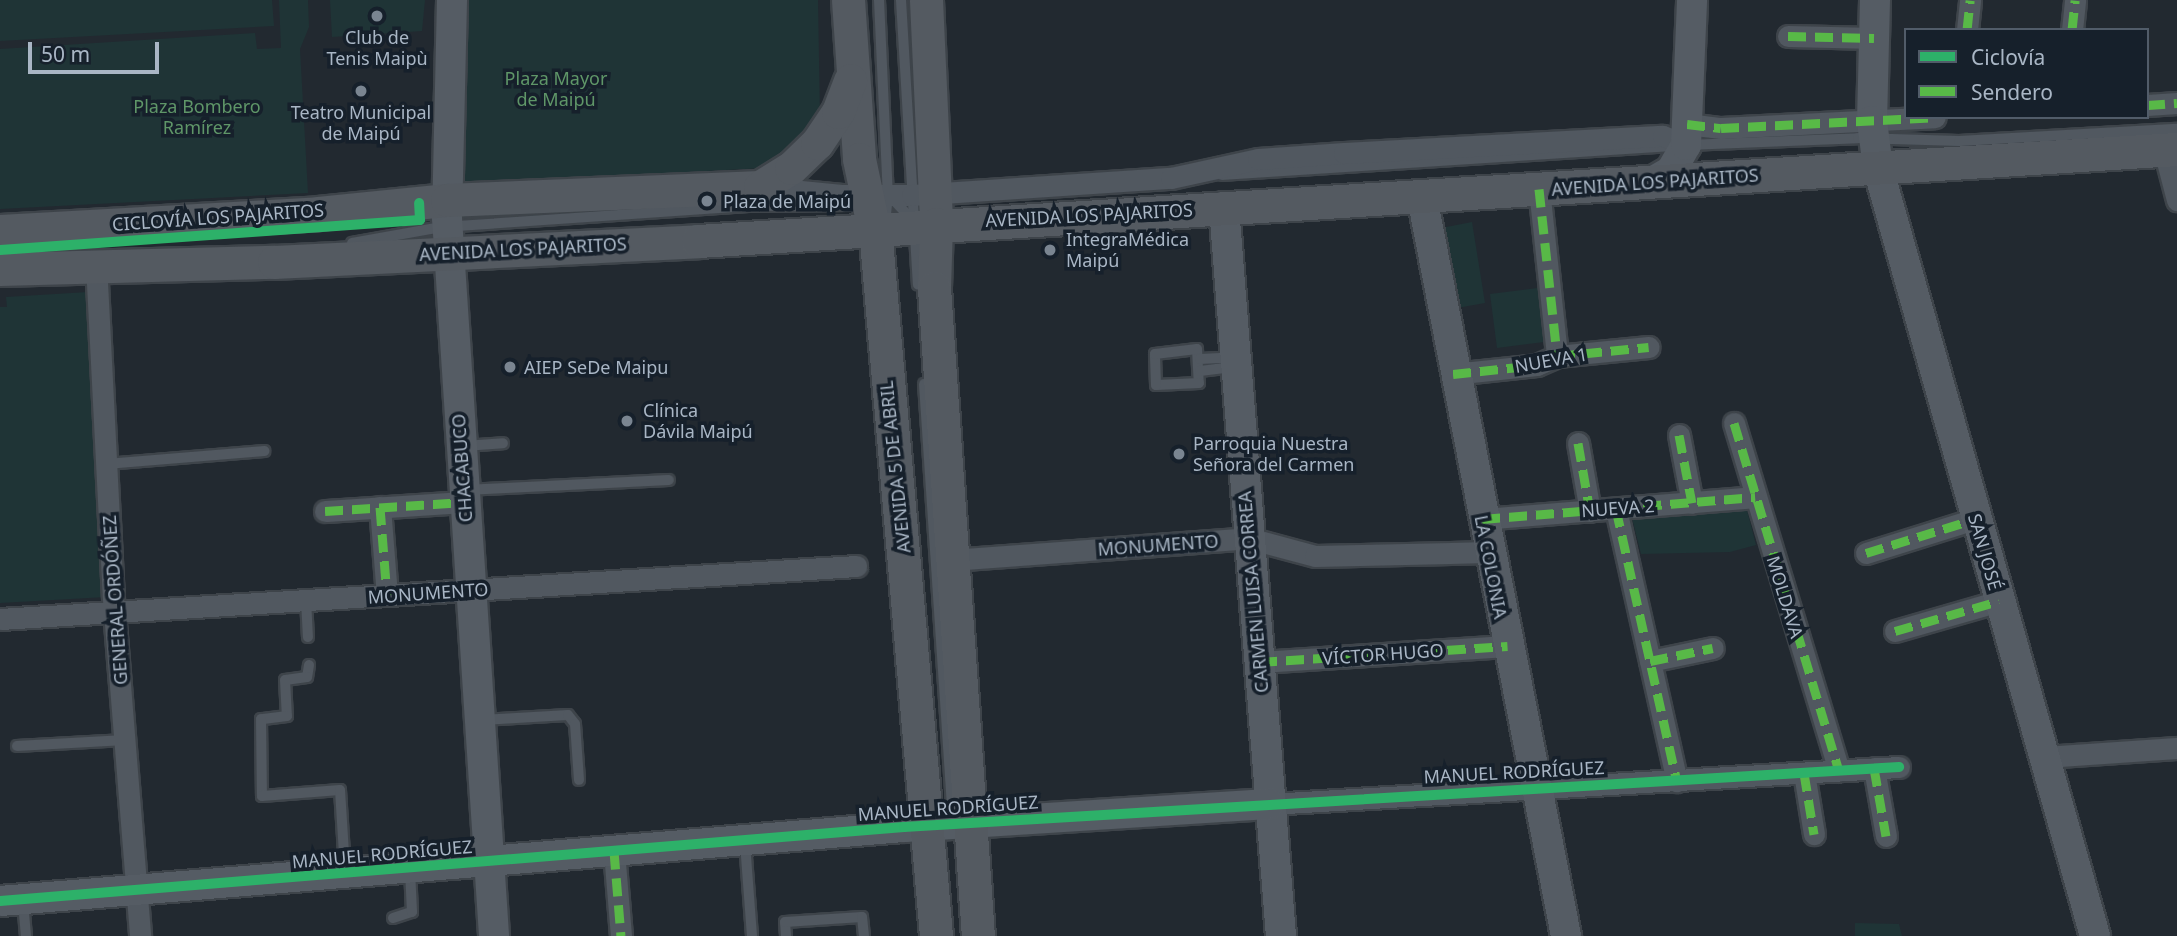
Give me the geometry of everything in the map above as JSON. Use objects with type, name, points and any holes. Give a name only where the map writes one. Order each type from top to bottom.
[{"type":"main road","name":"AVENIDA 5 DE ABRIL","points":[[848,0],[851,74],[934,288],[951,560],[946,824],[936,936]]},
{"type":"main road","points":[[902,211],[926,0]]},
{"type":"main road","points":[[760,187],[791,168],[817,143],[838,112],[851,74]]},
{"type":"main road","name":"AVENIDA LOS PAJARITOS","points":[[0,231],[317,213],[448,227],[902,211],[1224,207],[1539,189],[1674,158],[1870,148],[2174,143]]},
{"type":"main road","name":"AVENIDA LOS PAJARITOS","points":[[0,269],[96,263],[274,262],[448,227],[760,187]]},
{"type":"main road","name":"AVENIDA 5 DE ABRIL","points":[[902,211],[946,824],[978,936]]},
{"type":"street","name":"CHACABUCO","points":[[452,0],[448,227],[464,385],[461,446],[494,936]]},
{"type":"street","points":[[1674,158],[1692,0]]},
{"type":"street","name":"SAN JOSÉ","points":[[1875,0],[1870,148],[2095,936]]},
{"type":"street","points":[[1967,28],[1969,0]]},
{"type":"street","points":[[2072,28],[2075,0]]},
{"type":"street","points":[[1788,36],[1874,38]]},
{"type":"street","points":[[2149,105],[2177,103]]},
{"type":"street","name":"AVENIDA LOS PAJARITOS","points":[[760,187],[902,211],[1171,178],[1258,159],[1344,153],[1663,136],[1674,158],[1721,128],[1870,148],[1931,119]]},
{"type":"street","points":[[2174,143],[2177,200]]},
{"type":"street","points":[[1539,189],[1557,356]]},
{"type":"street","name":"LA COLONIA","points":[[1422,197],[1453,374],[1566,936]]},
{"type":"street","name":"CARMEN LUISA CORREA","points":[[1224,207],[1280,936]]},
{"type":"street","name":"GENERAL ORDÓÑEZ","points":[[96,263],[115,612],[140,936]]},
{"type":"street","name":"NUEVA 1","points":[[1453,374],[1537,365],[1557,356],[1649,347]]},
{"type":"street","name":"MOLDAVA","points":[[1734,423],[1839,771]]},
{"type":"street","points":[[1679,435],[1692,503]]},
{"type":"street","points":[[1578,443],[1590,511]]},
{"type":"street","points":[[325,511],[380,508],[464,496]]},
{"type":"street","name":"NUEVA 2","points":[[1482,519],[1755,497]]},
{"type":"street","points":[[380,508],[387,595]]},
{"type":"street","points":[[1616,509],[1677,781]]},
{"type":"street","points":[[1866,553],[1975,519]]},
{"type":"street","name":"MONUMENTO","points":[[951,560],[1248,538],[1315,556],[1488,552]]},
{"type":"street","name":"MONUMENTO","points":[[0,619],[856,566]]},
{"type":"street","points":[[1895,631],[1998,601]]},
{"type":"street","name":"VÍCTOR HUGO","points":[[1259,662],[1507,646]]},
{"type":"street","points":[[1650,661],[1713,648]]},
{"type":"street","points":[[2043,757],[2177,748]]},
{"type":"street","name":"MANUEL RODRÍGUEZ","points":[[11,900],[345,876],[946,824],[1899,767]]},
{"type":"street","points":[[1874,768],[1886,836]]},
{"type":"street","points":[[1804,773],[1814,834]]},
{"type":"street","points":[[614,851],[621,936]]},
{"type":"lane","points":[[879,0],[902,211],[919,294]]},
{"type":"lane","points":[[901,0],[902,211],[884,272],[894,383],[914,522]]},
{"type":"lane","points":[[902,211],[1173,203],[1295,190]]},
{"type":"lane","points":[[1197,349],[1200,365],[1197,385],[1156,384],[1158,352],[1197,349]]},
{"type":"lane","points":[[1200,365],[1235,362]]},
{"type":"lane","points":[[924,377],[946,824]]},
{"type":"lane","points":[[461,446],[503,443]]},
{"type":"lane","points":[[106,464],[264,451]]},
{"type":"lane","points":[[464,496],[668,480]]},
{"type":"lane","points":[[936,589],[951,560]]},
{"type":"lane","points":[[306,600],[308,636]]},
{"type":"lane","points":[[309,665],[307,677],[285,680],[287,716],[261,719],[262,796],[340,790],[345,876]]},
{"type":"lane","points":[[480,720],[568,715],[575,724],[579,780]]},
{"type":"lane","points":[[17,746],[125,740]]},
{"type":"lane","points":[[936,761],[946,824]]},
{"type":"lane","points":[[745,840],[752,936]]},
{"type":"lane","points":[[393,918],[412,912],[410,870]]},
{"type":"lane","points":[[11,900],[26,936]]},
{"type":"lane","points":[[786,936],[785,922],[862,917],[864,936]]},
{"type":"green space","points":[[0,0],[272,0],[274,26],[0,41]]},
{"type":"green space","name":"Plaza Bombero Ramírez","points":[[279,0],[308,0],[309,27],[300,49],[308,193],[0,209],[0,49],[255,33],[257,49],[281,48]]},
{"type":"green space","name":"Club de Tenis Maipù","points":[[330,0],[425,0],[422,31],[332,37]]},
{"type":"green space","name":"Plaza Mayor de Maipú","points":[[466,0],[818,0],[820,119],[781,167],[463,184]]},
{"type":"green space","points":[[1472,222],[1485,303],[1457,308],[1441,228]]},
{"type":"green space","points":[[1545,287],[1552,341],[1497,348],[1490,294]]},
{"type":"green space","points":[[88,292],[106,597],[0,603],[0,307],[7,307],[6,297]]},
{"type":"green space","points":[[1746,506],[1756,545],[1730,552],[1641,554],[1631,514]]},
{"type":"green space","points":[[1855,923],[1899,924],[1902,936],[1855,936]]},
{"type":"marked path","points":[[1967,28],[1970,0]]},
{"type":"marked path","points":[[2072,28],[2075,0]]},
{"type":"marked path","points":[[1788,36],[1874,38]]},
{"type":"marked path","points":[[2149,105],[2177,103]]},
{"type":"marked path","points":[[1687,124],[1721,128],[1904,119]]},
{"type":"marked path","points":[[1539,189],[1557,356]]},
{"type":"marked path","points":[[1453,374],[1537,365],[1557,356],[1649,347]]},
{"type":"marked path","points":[[1734,423],[1839,771]]},
{"type":"marked path","points":[[1679,435],[1692,503]]},
{"type":"marked path","points":[[1578,443],[1590,511]]},
{"type":"marked path","points":[[1482,519],[1755,497]]},
{"type":"marked path","points":[[325,511],[465,502]]},
{"type":"marked path","points":[[380,507],[387,595]]},
{"type":"marked path","points":[[1616,509],[1677,781]]},
{"type":"marked path","points":[[1866,553],[1975,519]]},
{"type":"marked path","points":[[1895,631],[1999,601]]},
{"type":"marked path","points":[[1259,662],[1507,646]]},
{"type":"marked path","points":[[1650,661],[1713,648]]},
{"type":"marked path","points":[[1874,768],[1886,836]]},
{"type":"marked path","points":[[1804,773],[1814,834]]},
{"type":"marked path","points":[[614,851],[621,936]]},
{"type":"cycle path","name":"CICLOVÍA LOS PAJARITOS","points":[[0,250],[420,220],[419,203]]},
{"type":"cycle path","points":[[0,901],[904,827],[1899,767]]},
{"type":"place","name":"Club de Tenis Maipù","points":[[377,16]]},
{"type":"place","name":"Teatro Municipal de Maipú","points":[[361,91]]},
{"type":"place","name":"Plaza de Maipú","points":[[707,201]]},
{"type":"place","name":"IntegraMédica Maipú","points":[[1050,250]]},
{"type":"place","name":"AIEP SeDe Maipu","points":[[510,367]]},
{"type":"place","name":"Clínica Dávila Maipú","points":[[627,421]]},
{"type":"place","name":"Parroquia Nuestra Señora del Carmen","points":[[1179,454]]}]
